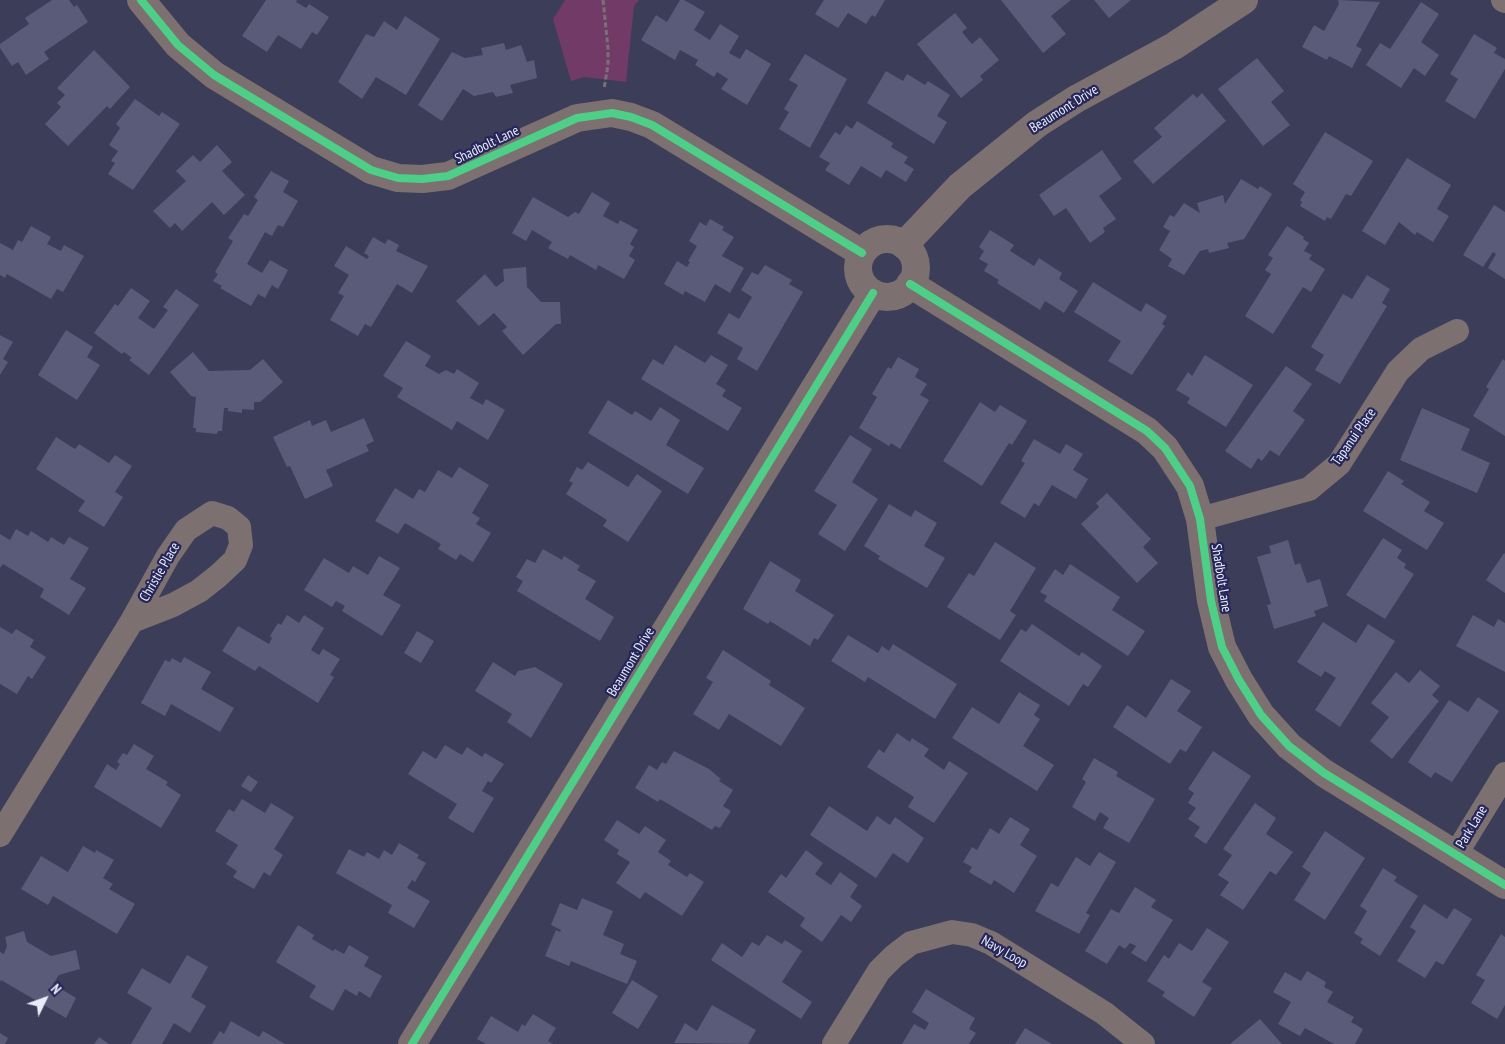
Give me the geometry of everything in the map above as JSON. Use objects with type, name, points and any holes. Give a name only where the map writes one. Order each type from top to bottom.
[{"type":"street","name":"Shadbolt Lane","points":[[141,0],[178,45],[203,66],[371,170],[398,178],[422,179],[448,176],[577,118],[612,113],[631,116],[652,125],[862,253]]},
{"type":"street","name":"Beaumont Drive","points":[[904,245],[960,186],[1037,124],[1076,99],[1174,46],[1244,0]]},
{"type":"street","points":[[889,239],[904,245],[911,253],[915,264],[915,274],[910,284],[905,290],[889,297],[873,293],[860,280],[858,262],[862,253],[867,247],[881,240],[889,239]]},
{"type":"street","name":"Shadbolt Lane","points":[[910,284],[1147,431],[1165,448],[1190,486],[1200,519],[1211,601],[1222,647],[1239,680],[1261,715],[1289,746],[1324,773],[1505,885]]},
{"type":"street","name":"Beaumont Drive","points":[[412,1044],[873,293]]},
{"type":"street","name":"Tapanui Place","points":[[1200,519],[1309,489],[1339,464],[1398,371],[1421,349],[1457,331]]},
{"type":"street","name":"Christie Place","points":[[0,835],[132,621],[168,556],[186,530],[212,514],[228,518],[239,527],[242,545],[235,560],[218,576],[199,592],[173,606],[132,621]]},
{"type":"street","name":"Park Lane","points":[[1456,854],[1505,774]]},
{"type":"street","name":"Navy Loop","points":[[834,1044],[879,971],[894,956],[911,943],[931,936],[952,932],[972,935],[991,943],[1104,1013],[1143,1044]]},
{"type":"path","points":[[603,0],[608,48],[608,65],[603,91]]},
{"type":"shaded area","points":[[565,0],[639,0],[634,6],[626,82],[584,77],[571,81],[553,19]]},
{"type":"building","points":[[52,0],[69,0],[74,7],[77,5],[88,22],[44,52],[49,59],[26,75],[18,62],[12,66],[0,48],[0,44],[29,24],[25,18]]},
{"type":"building","points":[[266,0],[297,0],[296,2],[306,8],[309,4],[329,17],[317,35],[312,32],[301,49],[278,35],[267,52],[242,36]]},
{"type":"building","points":[[680,0],[684,0],[705,12],[694,30],[710,40],[720,24],[739,36],[729,53],[740,59],[746,49],[771,64],[747,105],[721,89],[728,79],[717,72],[714,77],[695,65],[698,60],[680,50],[675,60],[641,40],[656,15],[667,22]]},
{"type":"building","points":[[824,0],[885,0],[875,17],[872,15],[866,24],[848,13],[838,28],[815,14]]},
{"type":"building","points":[[1001,0],[1071,0],[1051,16],[1066,34],[1043,53]]},
{"type":"building","points":[[1094,0],[1131,0],[1109,18]]},
{"type":"building","points":[[1338,0],[1380,2],[1356,46],[1362,49],[1352,68],[1329,56],[1327,60],[1302,47],[1314,25],[1324,31],[1339,4]]},
{"type":"building","points":[[1421,2],[1439,14],[1421,42],[1439,55],[1425,76],[1414,68],[1401,88],[1366,65],[1380,43],[1390,49]]},
{"type":"building","points":[[955,13],[967,28],[962,32],[972,44],[980,37],[999,60],[980,76],[983,80],[961,98],[917,44]]},
{"type":"building","points":[[405,16],[440,39],[406,95],[376,77],[362,99],[338,82],[366,34],[374,37],[384,21],[397,30]]},
{"type":"building","points":[[1474,34],[1497,48],[1494,53],[1505,59],[1505,69],[1475,119],[1445,101],[1458,79],[1450,74]]},
{"type":"building","points":[[504,43],[506,50],[521,45],[527,62],[534,60],[537,78],[510,85],[513,93],[496,97],[493,92],[474,96],[463,89],[442,121],[418,105],[452,52],[465,58],[483,55],[481,48]]},
{"type":"building","points":[[94,50],[130,87],[110,109],[107,106],[68,146],[45,124],[61,107],[57,103],[65,95],[57,88]]},
{"type":"building","points":[[805,54],[847,79],[810,148],[779,129],[789,112],[784,109],[798,85],[789,80]]},
{"type":"building","points":[[1257,58],[1284,91],[1271,102],[1290,125],[1263,146],[1218,89]]},
{"type":"building","points":[[886,71],[903,81],[907,74],[925,85],[928,81],[950,95],[937,116],[947,122],[934,144],[867,103]]},
{"type":"building","points":[[1202,93],[1226,121],[1153,184],[1133,161],[1162,137],[1154,128],[1193,94],[1197,98]]},
{"type":"building","points":[[135,99],[159,116],[162,112],[180,124],[133,190],[108,174],[115,163],[111,161],[118,151],[109,145],[120,128],[116,124]]},
{"type":"building","points":[[857,121],[893,143],[891,147],[908,157],[904,163],[914,169],[906,182],[886,170],[881,178],[861,166],[849,185],[825,170],[830,163],[819,157],[835,132],[840,135],[846,125],[852,129]]},
{"type":"building","points":[[1325,132],[1373,161],[1351,196],[1346,194],[1331,219],[1327,217],[1325,221],[1300,206],[1302,202],[1300,200],[1305,192],[1293,184]]},
{"type":"building","points":[[217,145],[232,162],[222,171],[245,195],[224,215],[212,202],[182,231],[175,223],[170,228],[153,211],[186,181],[176,171],[193,155],[200,162]]},
{"type":"building","points":[[1102,150],[1122,179],[1099,196],[1116,219],[1103,228],[1105,232],[1090,243],[1066,208],[1054,216],[1039,195]]},
{"type":"building","points":[[1407,158],[1451,185],[1437,209],[1449,216],[1433,242],[1417,232],[1415,235],[1399,222],[1385,245],[1362,231]]},
{"type":"building","points":[[271,171],[289,181],[283,192],[298,201],[283,227],[278,225],[272,236],[265,232],[247,264],[262,273],[270,260],[288,270],[278,289],[272,285],[265,298],[258,294],[251,306],[220,288],[222,286],[213,281],[218,274],[215,272],[233,241],[228,238],[244,214],[248,216],[258,200],[254,197]]},
{"type":"building","points":[[1241,179],[1258,189],[1260,186],[1272,194],[1244,239],[1227,243],[1229,248],[1209,253],[1208,249],[1200,251],[1184,275],[1168,266],[1172,259],[1159,250],[1170,231],[1163,227],[1170,215],[1174,217],[1184,203],[1200,213],[1197,203],[1223,195],[1225,204]]},
{"type":"building","points":[[592,192],[610,203],[603,216],[618,224],[620,220],[638,230],[630,244],[634,247],[629,256],[635,260],[624,279],[598,265],[596,270],[570,255],[568,259],[548,248],[552,242],[532,230],[526,241],[512,233],[533,197],[568,217],[575,212],[579,214]]},
{"type":"building","points":[[1494,205],[1505,212],[1505,279],[1488,268],[1496,254],[1493,252],[1483,267],[1463,255]]},
{"type":"building","points":[[710,219],[724,227],[722,230],[734,237],[722,256],[744,268],[730,293],[715,284],[705,302],[685,291],[683,295],[664,284],[677,261],[687,267],[690,262],[688,261],[697,246],[689,241],[700,222],[706,226]]},
{"type":"building","points":[[31,226],[51,237],[47,244],[61,251],[64,245],[84,256],[63,292],[57,289],[51,299],[7,274],[5,278],[0,275],[0,243],[13,250],[18,240],[22,242]]},
{"type":"building","points":[[1287,226],[1304,237],[1303,239],[1309,243],[1304,251],[1312,255],[1309,259],[1325,269],[1311,292],[1303,287],[1273,334],[1245,316],[1271,274],[1265,270],[1273,258],[1268,255]]},
{"type":"building","points":[[990,230],[1014,245],[1010,251],[1034,266],[1039,258],[1062,273],[1059,279],[1078,291],[1064,313],[1045,301],[1040,310],[997,283],[999,280],[984,271],[988,264],[979,259],[984,251],[979,247]]},
{"type":"building","points":[[373,237],[385,244],[388,239],[399,245],[396,251],[428,266],[412,293],[397,284],[371,327],[365,324],[358,336],[330,320],[344,296],[338,293],[349,275],[334,266],[346,246],[367,259],[369,256],[364,253]]},
{"type":"building","points":[[765,265],[792,280],[789,284],[803,292],[757,371],[737,359],[743,348],[717,333],[729,313],[739,319],[752,297],[741,290],[752,272],[758,275]]},
{"type":"building","points":[[526,267],[527,287],[541,302],[560,302],[561,324],[556,324],[523,355],[502,331],[507,327],[494,313],[479,326],[456,301],[485,274],[496,287],[504,281],[503,269]]},
{"type":"building","points":[[1367,275],[1390,289],[1382,303],[1387,306],[1340,384],[1315,370],[1324,355],[1311,347],[1343,294],[1352,299]]},
{"type":"building","points":[[1093,282],[1141,312],[1146,303],[1167,316],[1162,324],[1165,326],[1132,375],[1108,361],[1121,341],[1074,312]]},
{"type":"building","points":[[131,288],[150,301],[138,318],[154,329],[168,310],[163,307],[176,289],[199,305],[149,375],[129,360],[132,358],[124,352],[122,354],[94,333],[115,304],[118,306]]},
{"type":"building","points":[[66,330],[93,347],[87,357],[100,365],[77,400],[38,375]]},
{"type":"building","points":[[0,335],[13,342],[3,359],[8,362],[0,375]]},
{"type":"building","points":[[406,341],[431,356],[425,366],[439,374],[446,370],[454,374],[457,369],[479,383],[470,398],[483,405],[486,399],[505,410],[488,440],[457,421],[452,430],[397,397],[403,388],[383,376]]},
{"type":"building","points":[[675,345],[705,363],[711,355],[728,365],[716,384],[726,390],[722,396],[742,408],[728,431],[641,379],[653,359],[663,365]]},
{"type":"building","points":[[193,352],[209,371],[250,370],[263,359],[283,382],[260,402],[254,402],[254,410],[242,409],[242,413],[228,411],[228,408],[224,408],[222,431],[218,431],[217,434],[196,432],[196,428],[193,428],[196,397],[191,396],[170,372]]},
{"type":"building","points":[[1205,355],[1253,385],[1226,427],[1187,403],[1190,398],[1176,390],[1188,372],[1192,376]]},
{"type":"building","points":[[898,357],[919,369],[915,377],[927,384],[920,395],[929,400],[900,449],[891,443],[889,446],[859,428],[877,397],[872,394],[888,367],[891,369]]},
{"type":"building","points":[[1503,359],[1505,361],[1505,436],[1473,416],[1489,389],[1486,387]]},
{"type":"building","points":[[1286,366],[1312,384],[1293,411],[1305,420],[1279,456],[1270,450],[1262,461],[1258,458],[1251,469],[1225,451]]},
{"type":"building","points":[[608,400],[632,415],[635,411],[651,421],[660,407],[680,420],[666,445],[704,468],[688,494],[588,433]]},
{"type":"building","points":[[980,402],[995,412],[1000,405],[1027,421],[1012,445],[1009,443],[982,486],[943,461]]},
{"type":"building","points":[[1422,408],[1470,429],[1461,450],[1490,463],[1477,493],[1400,460]]},
{"type":"building","points":[[364,418],[374,441],[366,445],[369,451],[326,470],[333,486],[305,499],[290,466],[287,467],[273,437],[310,420],[312,426],[326,420],[331,432]]},
{"type":"building","points":[[850,435],[872,449],[852,482],[878,499],[845,551],[818,534],[837,505],[814,491]]},
{"type":"building","points":[[56,437],[75,449],[79,444],[109,463],[115,455],[132,466],[115,492],[123,497],[104,527],[78,511],[85,501],[36,469]]},
{"type":"building","points":[[1034,439],[1060,454],[1066,444],[1083,454],[1073,470],[1088,479],[1076,499],[1052,485],[1039,506],[1034,503],[1025,518],[1000,503],[1025,463],[1021,461]]},
{"type":"building","points":[[588,462],[628,487],[637,474],[662,491],[628,542],[603,526],[607,520],[566,494],[573,483],[569,481],[577,467],[582,470]]},
{"type":"building","points":[[459,467],[489,485],[472,513],[480,518],[476,524],[491,533],[473,562],[460,554],[456,560],[438,549],[441,544],[405,523],[398,534],[375,521],[395,488],[413,499],[419,489],[425,492],[438,470],[452,478]]},
{"type":"building","points":[[1388,471],[1404,481],[1401,484],[1430,502],[1424,511],[1444,523],[1427,550],[1363,511]]},
{"type":"building","points":[[1107,493],[1151,539],[1143,547],[1158,563],[1137,583],[1081,524],[1099,507],[1096,503]]},
{"type":"building","points":[[889,504],[911,517],[915,510],[937,523],[924,546],[945,558],[927,588],[878,559],[880,556],[864,546]]},
{"type":"building","points":[[16,529],[28,536],[31,531],[48,542],[51,537],[64,545],[69,537],[89,548],[70,579],[86,588],[69,615],[40,597],[44,589],[3,564],[0,568],[0,534],[10,540]]},
{"type":"building","points":[[1383,538],[1402,550],[1397,558],[1406,564],[1404,568],[1414,574],[1385,619],[1346,595]]},
{"type":"building","points":[[1288,540],[1295,565],[1300,563],[1307,583],[1320,579],[1328,606],[1314,611],[1316,616],[1274,629],[1267,605],[1271,604],[1257,557],[1271,553],[1269,546]]},
{"type":"building","points":[[995,542],[1036,568],[1010,611],[1016,615],[1000,640],[947,607],[969,573],[974,576]]},
{"type":"building","points":[[543,549],[562,560],[564,556],[580,566],[577,570],[596,581],[585,599],[614,617],[600,641],[517,591],[523,581],[516,577],[527,559],[535,563]]},
{"type":"building","points":[[1505,554],[1505,593],[1486,580]]},
{"type":"building","points":[[379,556],[400,568],[383,595],[401,605],[382,636],[342,611],[345,606],[336,601],[332,607],[304,590],[324,558],[349,573],[353,566],[368,575]]},
{"type":"building","points":[[770,561],[801,580],[795,591],[834,615],[818,640],[814,638],[810,646],[770,621],[768,624],[743,609]]},
{"type":"building","points":[[1070,564],[1120,597],[1112,610],[1145,631],[1128,656],[1044,601],[1047,596],[1040,592],[1055,569],[1063,575]]},
{"type":"building","points":[[287,615],[299,623],[304,615],[324,628],[311,650],[319,655],[323,649],[340,659],[330,675],[334,677],[318,703],[259,666],[255,671],[222,651],[238,626],[269,644],[272,638],[270,636],[278,623],[281,625]]},
{"type":"building","points":[[1473,615],[1494,627],[1498,619],[1505,623],[1505,672],[1456,646]]},
{"type":"building","points":[[1323,622],[1356,643],[1368,624],[1395,641],[1340,727],[1315,710],[1336,678],[1325,671],[1321,677],[1297,662]]},
{"type":"building","points":[[1032,624],[1079,656],[1082,652],[1102,666],[1088,687],[1083,684],[1069,706],[1000,661],[1021,629],[1026,632]]},
{"type":"building","points":[[0,627],[12,634],[16,629],[34,640],[30,647],[46,657],[32,679],[28,676],[17,694],[0,684]]},
{"type":"building","points":[[417,631],[434,641],[421,663],[404,653]]},
{"type":"building","points":[[848,635],[878,653],[882,646],[889,651],[893,644],[957,684],[935,719],[868,677],[865,682],[831,661]]},
{"type":"building","points":[[723,650],[771,681],[769,685],[805,708],[781,746],[729,714],[719,730],[693,714],[713,682],[706,678]]},
{"type":"building","points":[[184,657],[211,672],[201,689],[234,708],[220,732],[171,704],[165,716],[141,703],[165,660],[170,662],[172,658],[181,663]]},
{"type":"building","points":[[493,662],[515,676],[518,671],[535,667],[563,684],[531,738],[507,722],[512,714],[475,691]]},
{"type":"building","points":[[1420,670],[1440,686],[1432,695],[1439,701],[1392,759],[1370,741],[1389,717],[1371,703],[1396,672],[1409,683]]},
{"type":"building","points":[[1171,679],[1191,691],[1177,711],[1202,727],[1186,752],[1180,749],[1170,764],[1113,727],[1127,705],[1146,718]]},
{"type":"building","points":[[1019,692],[1040,705],[1034,715],[1040,719],[1023,746],[1054,765],[1037,791],[952,738],[972,707],[999,724]]},
{"type":"building","points":[[1478,697],[1499,711],[1452,782],[1435,772],[1431,778],[1408,762],[1449,700],[1468,712]]},
{"type":"building","points":[[897,733],[910,742],[912,738],[929,749],[924,756],[944,770],[949,761],[968,773],[934,823],[908,807],[914,797],[867,767],[879,749],[884,753]]},
{"type":"building","points":[[134,744],[154,756],[146,769],[168,782],[166,785],[181,795],[161,828],[94,787],[107,764],[116,770],[120,764],[117,762],[123,753],[127,755]]},
{"type":"building","points":[[445,745],[462,755],[467,747],[482,757],[485,753],[504,764],[491,783],[488,781],[482,791],[494,798],[473,833],[448,818],[457,804],[408,774],[423,751],[436,759]]},
{"type":"building","points":[[674,751],[709,769],[721,779],[719,781],[733,790],[723,806],[731,811],[720,828],[715,826],[712,830],[660,799],[658,802],[635,788],[649,765],[657,770],[662,762],[666,764]]},
{"type":"building","points":[[1213,751],[1251,776],[1206,844],[1194,836],[1200,827],[1188,819],[1196,808],[1188,803],[1194,793],[1188,789]]},
{"type":"building","points":[[1094,758],[1118,772],[1116,776],[1155,799],[1129,843],[1103,828],[1109,818],[1100,812],[1095,821],[1072,807],[1086,782],[1082,779]]},
{"type":"building","points":[[248,775],[258,782],[251,792],[241,786]]},
{"type":"building","points":[[242,799],[265,813],[271,803],[294,817],[274,849],[283,855],[270,876],[264,872],[254,889],[233,877],[237,871],[226,864],[238,845],[215,831],[229,809],[234,812]]},
{"type":"building","points":[[1255,803],[1276,818],[1266,834],[1293,852],[1276,875],[1270,871],[1243,910],[1220,895],[1229,882],[1218,875],[1232,855],[1223,849]]},
{"type":"building","points":[[829,806],[867,831],[877,816],[890,825],[895,817],[924,838],[908,863],[893,853],[876,878],[810,835]]},
{"type":"building","points":[[1010,817],[1030,829],[1020,845],[1037,856],[1014,893],[994,880],[991,885],[969,872],[972,867],[963,862],[972,847],[977,850],[990,828],[999,834]]},
{"type":"building","points":[[617,820],[639,834],[645,826],[666,840],[658,852],[671,861],[668,865],[687,877],[690,873],[704,882],[682,916],[645,892],[640,899],[616,883],[630,862],[617,854],[619,850],[604,840]]},
{"type":"building","points":[[1325,831],[1365,858],[1325,920],[1294,900],[1311,873],[1302,867]]},
{"type":"building","points":[[399,843],[419,855],[417,858],[426,863],[415,882],[412,880],[407,888],[430,901],[414,928],[388,913],[392,905],[336,873],[349,849],[364,857],[367,852],[379,859],[384,850],[392,855]]},
{"type":"building","points":[[83,846],[95,853],[96,850],[114,860],[103,878],[113,884],[109,889],[135,904],[117,934],[53,896],[48,905],[21,889],[41,856],[68,872]]},
{"type":"building","points":[[806,850],[823,863],[815,874],[831,885],[840,872],[858,885],[850,897],[862,906],[851,922],[841,915],[822,942],[800,926],[805,918],[768,892],[781,874],[786,878]]},
{"type":"building","points":[[1099,852],[1116,862],[1086,913],[1090,915],[1079,934],[1035,911],[1051,883],[1058,887],[1076,857],[1090,866]]},
{"type":"building","points":[[1383,868],[1397,877],[1394,881],[1418,896],[1380,956],[1360,943],[1363,939],[1354,933],[1367,911],[1360,906]]},
{"type":"building","points":[[1135,887],[1156,900],[1151,907],[1173,920],[1146,962],[1131,953],[1136,946],[1130,943],[1125,949],[1119,945],[1107,964],[1085,951],[1111,909],[1119,913]]},
{"type":"building","points":[[582,898],[613,911],[603,935],[624,944],[620,954],[637,961],[627,984],[571,961],[569,966],[545,956],[556,930],[560,932],[561,930],[551,925],[560,903],[577,910]]},
{"type":"building","points":[[1424,904],[1447,919],[1454,908],[1472,919],[1443,965],[1436,961],[1425,978],[1397,961],[1416,931],[1410,927]]},
{"type":"building","points":[[298,925],[314,935],[312,939],[333,951],[335,949],[344,954],[349,945],[369,957],[364,966],[382,976],[370,998],[359,991],[357,996],[345,989],[333,1011],[309,997],[316,986],[276,962]]},
{"type":"building","points":[[1207,928],[1229,942],[1202,982],[1212,988],[1194,1017],[1162,996],[1165,992],[1147,981],[1164,955],[1169,959],[1179,943],[1192,951]]},
{"type":"building","points":[[24,931],[27,942],[51,956],[76,950],[80,969],[59,975],[53,984],[76,998],[66,1018],[1,980],[0,982],[0,952],[4,954],[7,946],[5,937]]},
{"type":"building","points":[[1501,934],[1505,937],[1505,1005],[1497,1019],[1471,1003],[1485,980],[1476,975]]},
{"type":"building","points":[[767,935],[782,944],[785,940],[802,951],[782,982],[812,1002],[801,1019],[711,960],[722,943],[742,957],[752,942],[759,946]]},
{"type":"building","points":[[187,955],[208,967],[191,997],[206,1006],[190,1033],[174,1023],[162,1044],[131,1044],[152,1008],[127,993],[142,968],[170,984]]},
{"type":"building","points":[[1307,971],[1326,982],[1324,987],[1333,992],[1327,1002],[1354,1017],[1351,1022],[1363,1029],[1355,1044],[1334,1044],[1305,1028],[1300,1036],[1278,1024],[1291,1002],[1273,992],[1285,972],[1301,981]]},
{"type":"building","points":[[632,980],[658,996],[638,1029],[612,1013]]},
{"type":"building","points":[[926,989],[975,1018],[969,1029],[976,1033],[969,1044],[902,1044],[914,1024],[925,1030],[929,1023],[912,1012]]},
{"type":"building","points":[[712,1005],[756,1030],[748,1044],[674,1043],[685,1023],[697,1031]]},
{"type":"building","points":[[533,1014],[556,1028],[548,1041],[553,1044],[486,1044],[477,1039],[491,1016],[518,1032],[522,1024],[525,1026]]},
{"type":"building","points":[[1260,1019],[1282,1044],[1230,1044]]},
{"type":"building","points":[[231,1021],[259,1037],[263,1031],[285,1044],[212,1044],[220,1031],[224,1034]]},
{"type":"building","points":[[1025,1028],[1052,1044],[1015,1044]]},
{"type":"building","points":[[0,1033],[8,1038],[5,1044],[0,1044]]},
{"type":"building","points":[[99,1037],[109,1044],[94,1044]]},
{"type":"cycle path","points":[[141,0],[178,45],[214,75],[371,170],[398,178],[422,179],[448,176],[577,118],[612,113],[631,117],[652,125],[862,253]]},
{"type":"cycle path","points":[[910,284],[1147,431],[1165,448],[1190,486],[1200,519],[1211,601],[1222,647],[1239,680],[1261,715],[1289,746],[1324,773],[1505,885]]},
{"type":"cycle path","points":[[412,1044],[873,293]]}]
